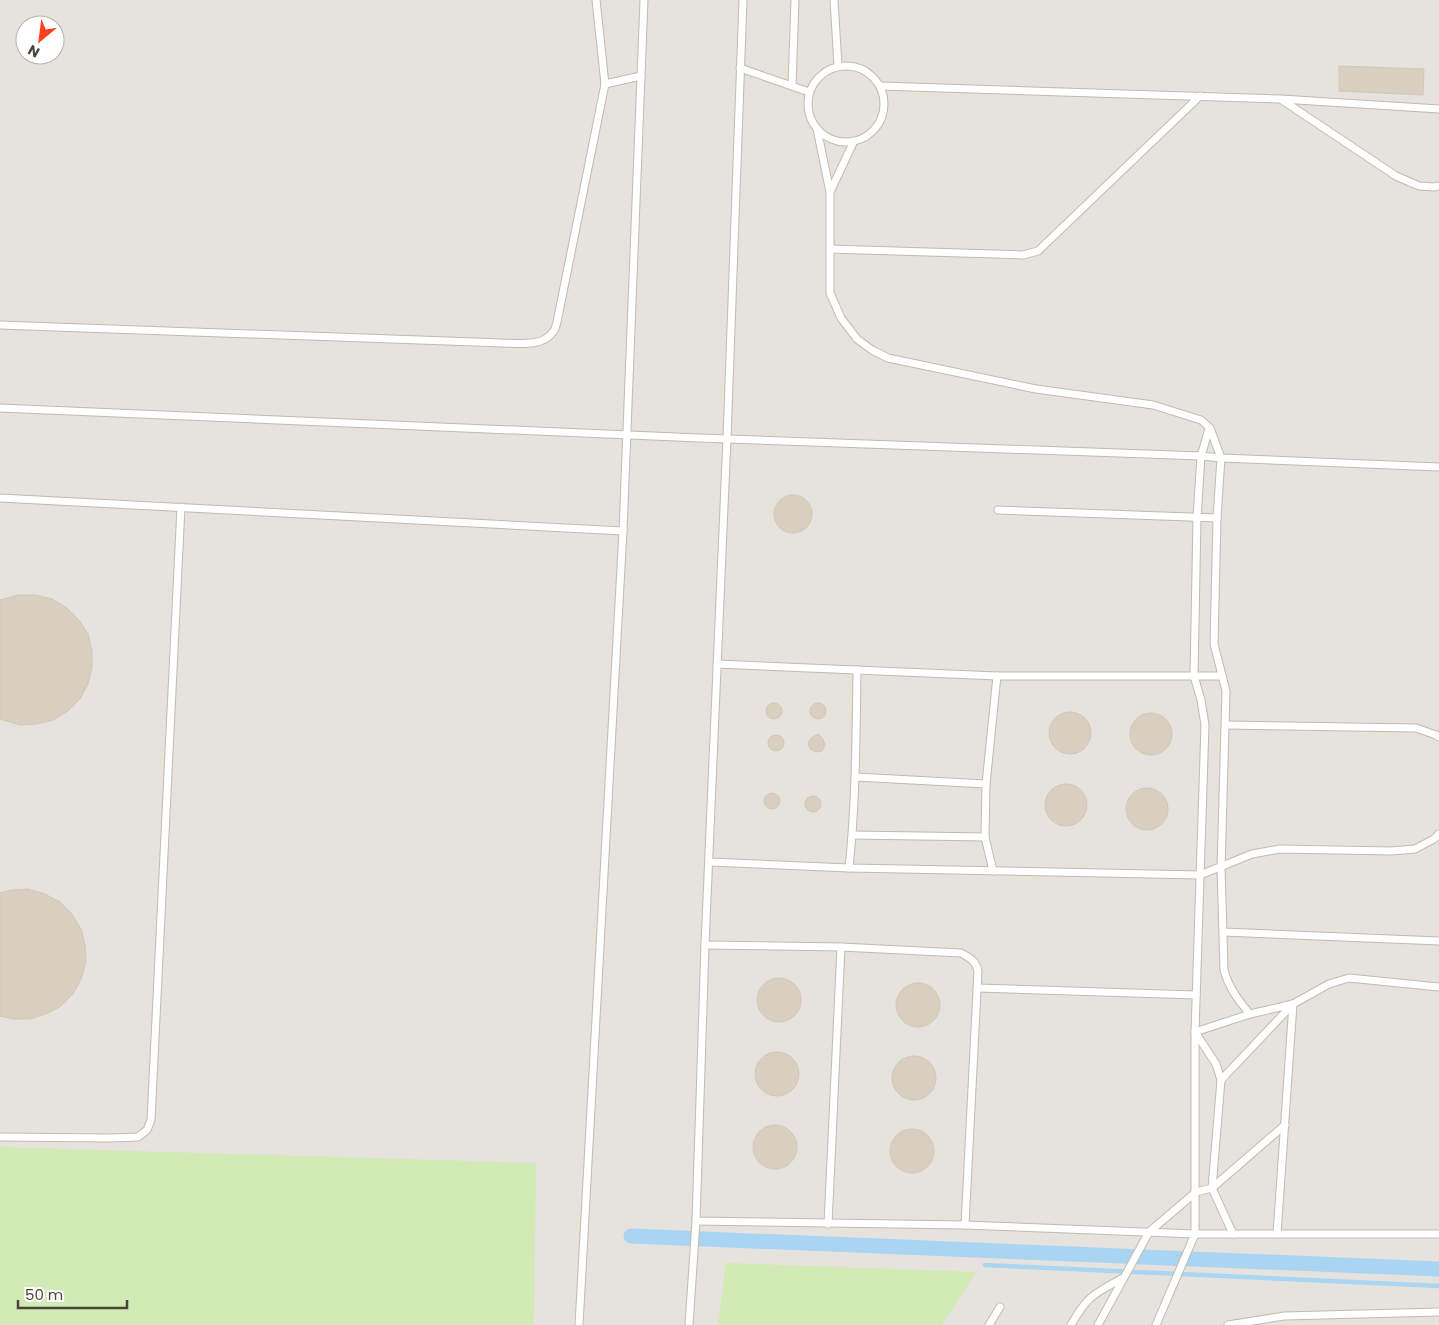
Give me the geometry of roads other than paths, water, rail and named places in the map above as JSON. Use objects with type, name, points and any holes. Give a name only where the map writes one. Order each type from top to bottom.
[{"type":"lane","points":[[0,325],[492,343],[544,340],[552,333],[557,322],[605,84],[596,0]]},
{"type":"lane","points":[[580,1325],[623,531],[644,0]]},
{"type":"lane","points":[[689,1325],[696,1221],[705,945],[727,438],[743,0]]},
{"type":"lane","points":[[792,86],[795,0]]},
{"type":"lane","points":[[834,0],[838,66]]},
{"type":"lane","points":[[848,65],[858,67],[875,78],[881,86],[885,106],[879,125],[864,138],[844,142],[834,140],[818,129],[812,121],[809,112],[809,92],[820,75],[829,69],[848,65]]},
{"type":"lane","points":[[740,68],[809,92]]},
{"type":"lane","points":[[605,84],[641,76]]},
{"type":"lane","points":[[881,86],[1281,99],[1439,109]]},
{"type":"lane","points":[[830,249],[1023,256],[1038,251],[1200,96]]},
{"type":"lane","points":[[1281,99],[1396,176],[1419,186],[1439,186]]},
{"type":"lane","points":[[818,129],[830,192],[830,294],[841,318],[857,339],[872,350],[888,358],[1036,389],[1153,406],[1201,420],[1210,428],[1222,458],[1217,518],[1214,644],[1226,691],[1221,868],[1224,970],[1228,984],[1250,1014]]},
{"type":"lane","points":[[830,192],[854,141]]},
{"type":"lane","points":[[0,408],[643,436],[1201,456],[1439,467]]},
{"type":"lane","points":[[1156,1325],[1195,1234],[1195,1032],[1205,724],[1202,700],[1194,676],[1197,518],[1201,456],[1210,428]]},
{"type":"lane","points":[[0,498],[623,531]]},
{"type":"lane","points":[[0,1137],[138,1137],[147,1130],[151,1120],[181,507]]},
{"type":"lane","points":[[998,510],[1217,518]]},
{"type":"lane","points":[[717,664],[997,676],[1222,676]]},
{"type":"lane","points":[[850,868],[856,778],[858,670]]},
{"type":"lane","points":[[993,871],[985,837],[986,784],[997,676]]},
{"type":"lane","points":[[1226,726],[1416,728],[1439,737]]},
{"type":"lane","points":[[856,778],[986,784]]},
{"type":"lane","points":[[709,862],[850,868],[1200,876],[1252,854],[1280,849],[1391,851],[1415,849],[1434,840],[1439,834]]},
{"type":"lane","points":[[853,835],[985,837]]},
{"type":"lane","points":[[1223,932],[1439,941]]},
{"type":"lane","points":[[705,945],[841,947],[961,953],[971,958],[977,965],[978,971],[966,1225]]},
{"type":"lane","points":[[828,1224],[841,947]]},
{"type":"lane","points":[[1195,1032],[1250,1014],[1293,1004],[1329,984],[1349,978],[1439,987]]},
{"type":"lane","points":[[977,988],[1196,996]]},
{"type":"lane","points":[[1221,1080],[1293,1004]]},
{"type":"lane","points":[[1278,1234],[1293,1004]]},
{"type":"lane","points":[[1195,1032],[1216,1064],[1221,1080],[1212,1188],[1233,1234]]},
{"type":"lane","points":[[1098,1325],[1149,1232],[1196,1192],[1212,1188],[1285,1125]]},
{"type":"lane","points":[[696,1221],[966,1225],[1195,1234],[1439,1234]]},
{"type":"lane","points":[[1071,1325],[1078,1312],[1093,1294],[1124,1278]]},
{"type":"lane","points":[[989,1325],[1000,1307]]},
{"type":"lane","points":[[1228,1325],[1284,1316],[1439,1312]]},
{"type":"waterway","points":[[631,1236],[1439,1269]]},
{"type":"waterway","points":[[985,1265],[1439,1286]]}]
